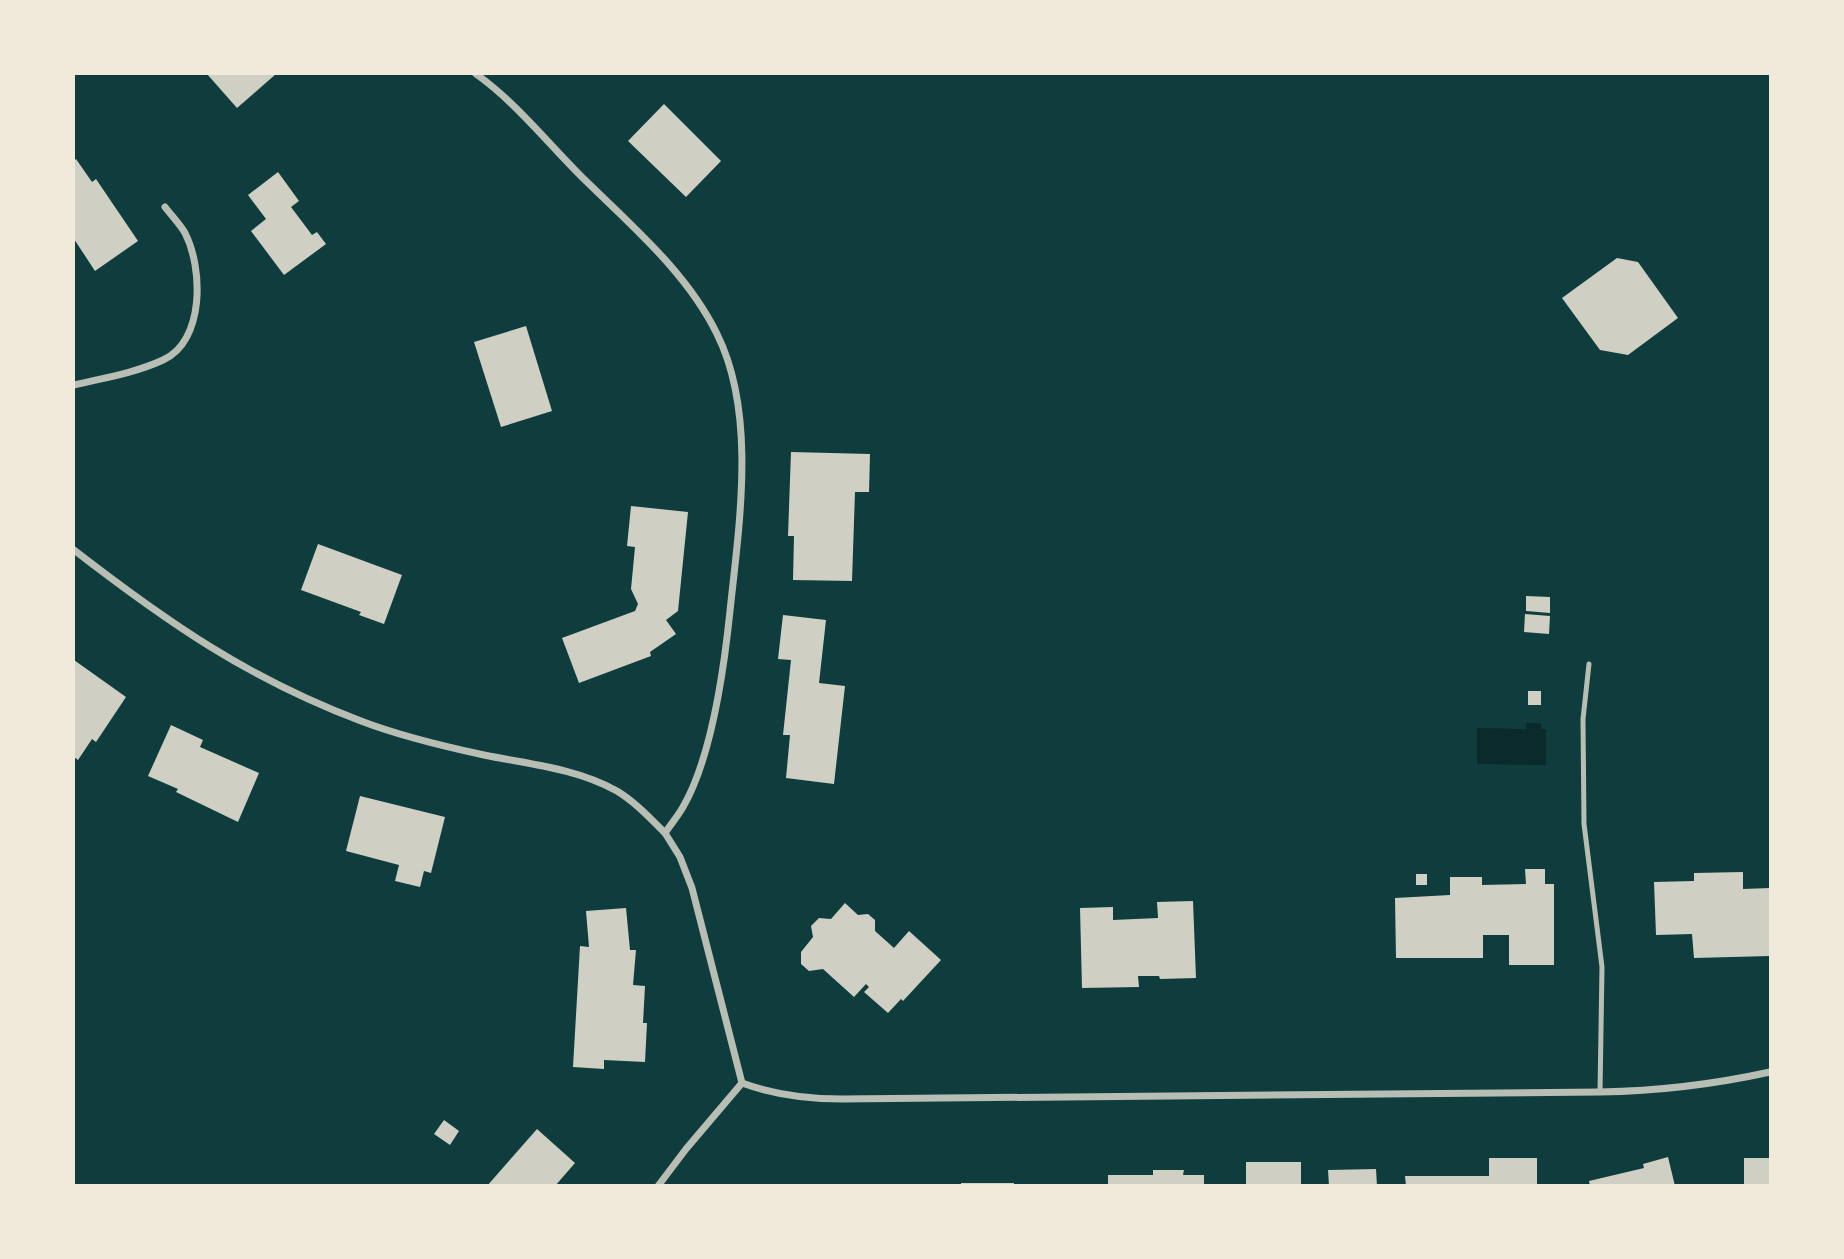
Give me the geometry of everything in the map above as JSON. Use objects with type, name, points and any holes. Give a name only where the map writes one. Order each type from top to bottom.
[{"type":"street","points":[[476,74],[521,114],[674,271],[717,332],[729,361],[740,428],[740,477],[728,631],[709,735],[684,806],[665,833]]},
{"type":"street","points":[[74,385],[164,360],[181,347],[193,325],[197,296],[195,264],[185,233],[165,207]]},
{"type":"street","points":[[74,551],[147,607],[193,638],[250,672],[304,698],[405,736],[589,778],[617,792],[643,811],[665,833],[680,858],[692,888],[742,1083]]},
{"type":"street","points":[[742,1083],[791,1096],[842,1099],[1600,1092],[1694,1087],[1770,1072]]},
{"type":"street","points":[[659,1185],[742,1083]]},
{"type":"lane","points":[[1589,664],[1583,719],[1584,824],[1602,967],[1600,1092]]},
{"type":"water","points":[[1526,723],[1541,723],[1541,729],[1546,729],[1546,765],[1477,764],[1477,728],[1526,729]]},
{"type":"building","points":[[207,74],[276,74],[237,108]]},
{"type":"building","points":[[664,104],[721,161],[686,197],[628,141]]},
{"type":"building","points":[[76,159],[92,182],[96,179],[138,241],[95,271],[74,239]]},
{"type":"building","points":[[278,172],[299,201],[291,207],[312,235],[317,232],[326,244],[284,275],[251,231],[266,219],[248,195]]},
{"type":"building","points":[[1617,258],[1638,262],[1678,318],[1628,355],[1600,350],[1562,298]]},
{"type":"building","points":[[526,326],[552,411],[501,427],[474,342]]},
{"type":"building","points":[[791,452],[870,454],[869,492],[855,492],[852,581],[793,580],[794,536],[788,536]]},
{"type":"building","points":[[631,506],[688,512],[678,611],[666,620],[676,634],[650,652],[651,656],[579,683],[562,638],[635,611],[638,604],[631,589],[635,547],[627,546]]},
{"type":"building","points":[[318,544],[402,575],[384,624],[359,615],[361,612],[301,590]]},
{"type":"building","points":[[1526,596],[1550,597],[1550,613],[1526,611]]},
{"type":"building","points":[[1525,614],[1550,616],[1549,634],[1524,632]]},
{"type":"building","points":[[783,615],[826,620],[819,683],[845,686],[834,784],[786,778],[790,735],[783,735],[791,660],[778,659]]},
{"type":"building","points":[[74,660],[126,697],[96,742],[92,739],[78,760],[74,757]]},
{"type":"building","points":[[1528,691],[1541,691],[1541,705],[1528,705]]},
{"type":"building","points":[[171,725],[203,740],[200,747],[259,773],[238,822],[148,776]]},
{"type":"building","points":[[360,796],[445,817],[431,873],[424,871],[420,887],[395,881],[399,865],[346,851]]},
{"type":"building","points":[[1525,869],[1545,869],[1545,884],[1554,884],[1554,965],[1509,965],[1509,935],[1483,935],[1483,958],[1396,958],[1395,898],[1450,895],[1450,877],[1482,877],[1482,885],[1526,884]]},
{"type":"building","points":[[1743,872],[1743,889],[1770,888],[1770,956],[1694,958],[1692,934],[1656,935],[1654,882],[1694,881],[1694,873]]},
{"type":"building","points":[[1416,874],[1427,874],[1427,885],[1416,885]]},
{"type":"building","points":[[1193,901],[1196,978],[1160,979],[1159,976],[1138,976],[1139,987],[1082,988],[1080,908],[1113,907],[1113,920],[1158,918],[1157,902]]},
{"type":"building","points":[[845,903],[858,915],[868,914],[875,920],[875,931],[894,948],[909,931],[941,960],[903,1001],[901,999],[888,1013],[864,992],[869,987],[866,984],[854,997],[823,969],[809,971],[801,964],[801,952],[813,937],[811,926],[819,918],[831,919]]},
{"type":"building","points":[[626,908],[630,950],[636,950],[633,985],[645,986],[645,1062],[604,1060],[604,1069],[573,1067],[580,946],[589,947],[586,911]]},
{"type":"building","points":[[444,1120],[459,1131],[450,1145],[434,1134]]},
{"type":"building","points":[[537,1129],[575,1163],[555,1186],[487,1186]]},
{"type":"building","points":[[1668,1157],[1675,1186],[1590,1186],[1589,1181],[1644,1168],[1643,1164]]},
{"type":"building","points":[[1489,1158],[1537,1158],[1537,1186],[1406,1186],[1405,1176],[1489,1176]]},
{"type":"building","points":[[1744,1158],[1770,1158],[1770,1186],[1744,1186]]},
{"type":"building","points":[[1246,1162],[1301,1162],[1301,1186],[1246,1186]]},
{"type":"building","points":[[1376,1169],[1377,1186],[1329,1186],[1328,1170]]},
{"type":"building","points":[[1153,1170],[1184,1170],[1183,1175],[1204,1175],[1204,1186],[1108,1186],[1108,1175],[1153,1175]]},
{"type":"building","points":[[961,1183],[1014,1183],[1014,1186],[961,1186]]}]
